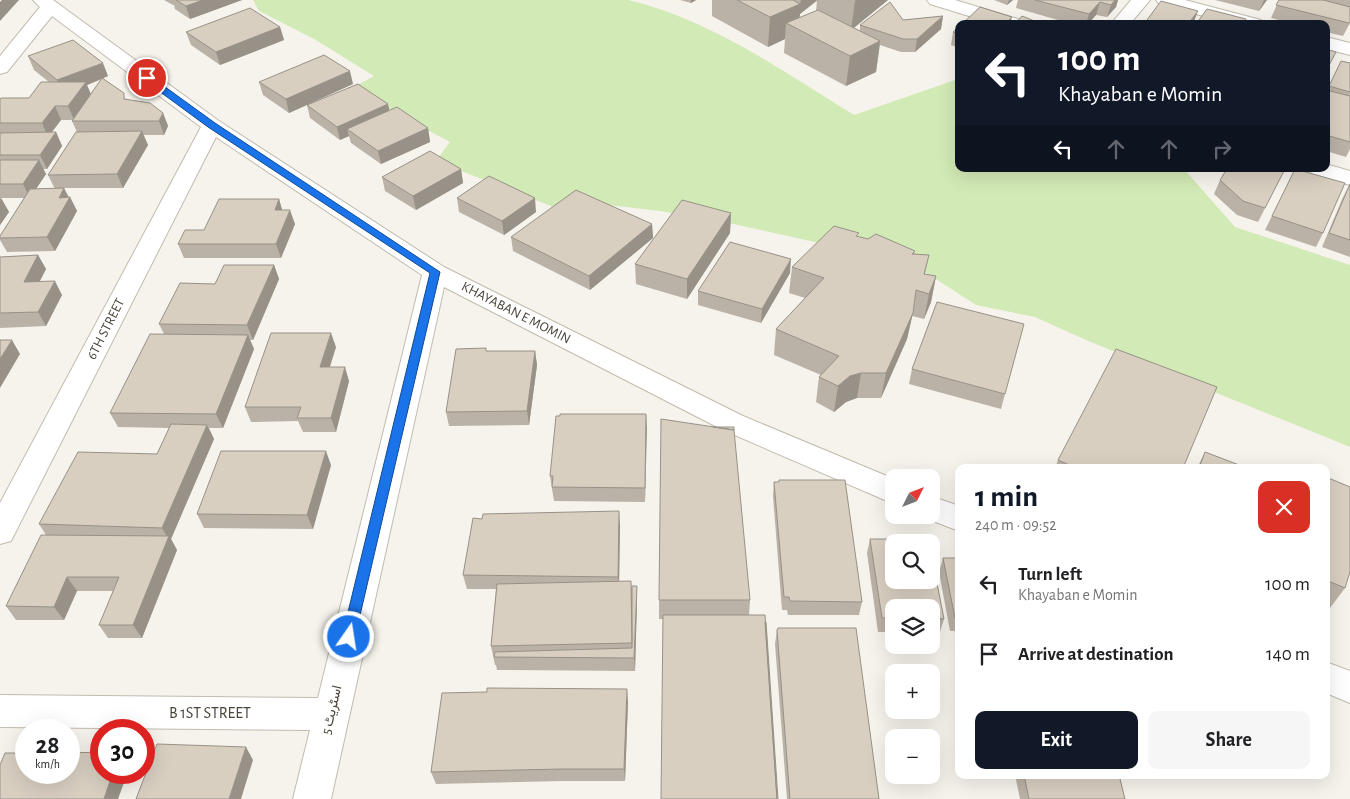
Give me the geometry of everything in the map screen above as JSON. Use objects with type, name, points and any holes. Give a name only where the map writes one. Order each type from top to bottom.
[{"type":"street","points":[[936,0],[1002,20]]},
{"type":"street","points":[[1124,20],[1141,0]]},
{"type":"street","points":[[1164,0],[1240,20]]},
{"type":"street","points":[[0,68],[46,4]]},
{"type":"street","name":"KHAYABAN E MOMIN","points":[[46,4],[212,125],[435,272],[733,423],[885,488]]},
{"type":"street","points":[[1330,44],[1350,49]]},
{"type":"street","name":"6TH STREET","points":[[0,532],[212,125]]},
{"type":"street","points":[[1330,172],[1350,178]]},
{"type":"street","name":"اسٹریٹ 5","points":[[312,799],[435,272]]},
{"type":"street","points":[[940,512],[955,518]]},
{"type":"street","points":[[1330,679],[1350,688]]},
{"type":"street","name":"B 1ST STREET","points":[[0,711],[331,714]]},
{"type":"green space","points":[[253,0],[628,0],[689,20],[746,48],[854,115],[955,80],[955,172],[1187,172],[1235,227],[1350,265],[1350,447],[1086,340],[1035,317],[976,305],[925,272],[872,255],[734,224],[660,211],[565,200],[556,208],[436,161],[450,142],[350,89],[374,76],[316,40],[259,11]]},
{"type":"building","points":[[176,0],[203,0],[186,6]]},
{"type":"building","points":[[737,0],[793,0],[800,4],[770,17]]},
{"type":"building","points":[[1035,0],[1115,0],[1111,5],[1100,2],[1089,14]]},
{"type":"building","points":[[1279,0],[1323,0],[1350,7],[1350,22],[1276,5]]},
{"type":"building","points":[[1161,1],[1198,11],[1191,20],[1147,20]]},
{"type":"building","points":[[890,2],[903,20],[943,16],[917,39],[903,39],[860,25]]},
{"type":"building","points":[[980,7],[1012,17],[1009,20],[966,20]]},
{"type":"building","points":[[250,8],[280,27],[216,52],[186,32]]},
{"type":"building","points":[[1207,9],[1246,19],[1245,20],[1199,20]]},
{"type":"building","points":[[818,10],[880,41],[850,56],[786,23]]},
{"type":"building","points":[[1022,16],[1032,20],[1018,20]]},
{"type":"building","points":[[73,40],[103,63],[57,80],[28,56]]},
{"type":"building","points":[[1330,50],[1336,52],[1330,63]]},
{"type":"building","points":[[324,55],[350,71],[286,99],[259,82]]},
{"type":"building","points":[[1341,61],[1350,63],[1350,92],[1330,86]]},
{"type":"building","points":[[102,78],[124,93],[124,99],[150,103],[163,113],[159,121],[72,121]]},
{"type":"building","points":[[41,82],[86,82],[68,106],[55,106],[42,123],[0,123],[1,98],[29,98]]},
{"type":"building","points":[[358,84],[388,104],[337,127],[307,105]]},
{"type":"building","points":[[1330,91],[1350,96],[1350,142],[1330,136]]},
{"type":"building","points":[[397,107],[428,128],[378,151],[347,129]]},
{"type":"building","points":[[142,131],[117,174],[48,175],[76,132]]},
{"type":"building","points":[[56,132],[40,155],[0,155],[0,133]]},
{"type":"building","points":[[430,151],[461,169],[413,196],[382,177]]},
{"type":"building","points":[[0,160],[39,160],[23,184],[0,184]]},
{"type":"building","points":[[1225,172],[1283,172],[1265,208],[1243,201],[1220,180]]},
{"type":"building","points":[[1294,172],[1306,172],[1345,183],[1323,233],[1272,216]]},
{"type":"building","points":[[489,176],[535,198],[502,221],[457,198]]},
{"type":"building","points":[[1350,184],[1350,240],[1329,233]]},
{"type":"building","points":[[64,188],[59,198],[70,197],[47,237],[0,238],[30,189]]},
{"type":"building","points":[[576,190],[652,224],[589,276],[511,237]]},
{"type":"building","points":[[219,199],[279,199],[275,210],[290,210],[276,244],[178,244],[185,230],[204,230]]},
{"type":"building","points":[[682,200],[731,213],[687,279],[635,264]]},
{"type":"building","points":[[834,226],[859,233],[856,236],[868,239],[876,234],[915,251],[912,254],[929,255],[924,274],[936,276],[929,294],[916,290],[913,313],[886,373],[861,373],[850,376],[838,386],[819,377],[839,356],[776,329],[824,278],[792,267]]},
{"type":"building","points":[[730,242],[791,259],[762,309],[698,291]]},
{"type":"building","points":[[38,255],[24,282],[55,281],[38,312],[0,313],[0,257]]},
{"type":"building","points":[[224,265],[274,265],[247,325],[159,324],[180,283],[215,284]]},
{"type":"building","points":[[937,302],[1024,324],[1005,394],[912,369]]},
{"type":"building","points":[[271,333],[331,333],[320,367],[345,367],[331,418],[297,418],[301,407],[245,407]]},
{"type":"building","points":[[150,334],[248,335],[216,414],[110,413]]},
{"type":"building","points":[[0,340],[12,340],[0,359]]},
{"type":"building","points":[[486,348],[486,351],[535,351],[527,411],[446,412],[456,349]]},
{"type":"building","points":[[1116,349],[1217,387],[1185,464],[1067,464],[1058,460]]},
{"type":"building","points":[[560,414],[646,414],[645,488],[552,487],[553,476],[550,476],[556,416],[560,416]]},
{"type":"building","points":[[661,419],[734,430],[750,600],[659,600]]},
{"type":"building","points":[[171,424],[207,425],[162,528],[39,524],[78,452],[157,454]]},
{"type":"building","points":[[713,427],[734,427],[734,430]]},
{"type":"building","points":[[221,451],[326,451],[307,515],[197,514]]},
{"type":"building","points":[[1205,452],[1236,464],[1200,464]]},
{"type":"building","points":[[1330,479],[1350,487],[1350,572],[1345,588],[1330,582]]},
{"type":"building","points":[[779,480],[845,480],[862,602],[790,601],[789,597],[784,597],[774,482],[779,482]]},
{"type":"building","points":[[619,511],[618,577],[463,575],[473,518],[482,519],[483,514]]},
{"type":"building","points":[[41,535],[169,536],[133,625],[99,625],[119,577],[67,577],[54,607],[6,606]]},
{"type":"building","points":[[870,539],[885,539],[885,589],[938,589],[944,619],[940,619],[940,599],[885,599],[885,618],[882,618]]},
{"type":"building","points":[[943,558],[955,558],[955,618]]},
{"type":"building","points":[[631,581],[632,643],[491,646],[497,584]]},
{"type":"building","points":[[632,586],[637,586],[634,658],[494,657],[495,652],[632,648]]},
{"type":"building","points":[[663,615],[765,615],[777,799],[661,799]]},
{"type":"building","points":[[766,622],[778,799],[777,799]]},
{"type":"building","points":[[778,628],[856,628],[879,799],[790,799]]},
{"type":"building","points":[[487,688],[627,689],[624,769],[431,772],[442,693],[487,692]]},
{"type":"building","points":[[157,744],[246,747],[229,799],[136,799],[142,784],[155,784],[155,749]]},
{"type":"building","points":[[90,752],[90,784],[109,784],[104,799],[0,799],[0,765],[5,753],[15,753],[15,784],[80,784],[80,753]]},
{"type":"building","points":[[1025,779],[1120,779],[1125,799],[1029,799]]},
{"type":"route","points":[[147,78],[212,125],[435,272],[349,637]]}]
